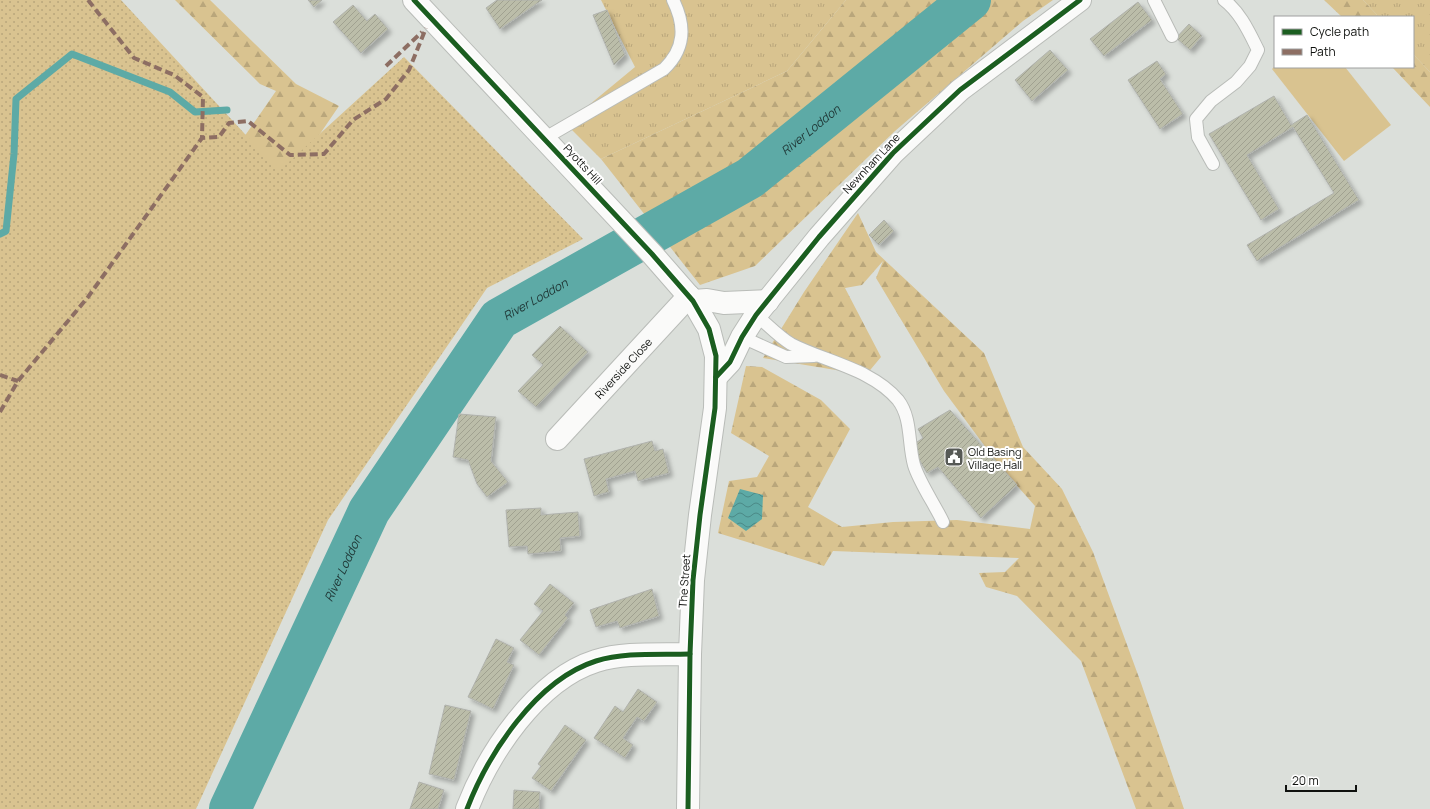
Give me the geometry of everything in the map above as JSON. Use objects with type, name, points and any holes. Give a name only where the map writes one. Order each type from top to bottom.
[{"type":"street","name":"Pyotts Hill","points":[[414,0],[609,206],[691,299],[708,329],[716,366]]},
{"type":"street","name":"Newnham Lane","points":[[716,366],[730,362],[742,337],[762,308],[857,192],[924,123],[960,90],[1080,0]]},
{"type":"street","points":[[691,299],[762,308]]},
{"type":"street","name":"Riverside Close","points":[[557,440],[691,299]]},
{"type":"street","name":"The Street","points":[[688,809],[690,654],[693,580],[700,515],[715,408],[716,366]]},
{"type":"street","points":[[467,809],[487,767],[507,734],[543,693],[571,673],[595,661],[632,655],[690,654]]},
{"type":"lane","points":[[545,138],[664,69],[674,60],[681,48],[682,26],[674,0]]},
{"type":"lane","points":[[1154,0],[1172,36]]},
{"type":"lane","points":[[1213,164],[1198,137],[1196,119],[1211,101],[1236,82],[1250,66],[1258,50],[1245,25],[1230,5],[1224,0]]},
{"type":"lane","points":[[762,308],[789,343],[816,356],[852,369],[885,388],[899,402],[908,423],[914,466],[943,522]]},
{"type":"lane","points":[[742,337],[786,357],[816,356]]},
{"type":"green space","points":[[0,0],[121,0],[279,171],[404,57],[583,239],[487,288],[328,520],[196,809],[0,809]]},
{"type":"green space","points":[[175,0],[210,0],[296,84],[339,106],[173,349],[119,317],[276,91],[260,84]]},
{"type":"green space","points":[[601,0],[846,0],[787,71],[601,159],[566,124],[635,67]]},
{"type":"green space","points":[[846,0],[1053,0],[1023,21],[895,131],[755,266],[700,285],[601,159],[787,71]]},
{"type":"green space","points":[[1324,0],[1363,0],[1378,16],[1341,16]]},
{"type":"green space","points":[[1363,0],[1430,0],[1430,72],[1414,55],[1414,16],[1378,16]]},
{"type":"green space","points":[[1414,55],[1430,72],[1430,107],[1393,68],[1414,68]]},
{"type":"green space","points":[[1274,67],[1346,68],[1391,125],[1344,161],[1272,69]]},
{"type":"green space","points":[[858,213],[876,252],[984,353],[1023,447],[1062,489],[1093,552],[1141,683],[1184,809],[1136,809],[1081,661],[1017,596],[986,587],[979,573],[1005,572],[1019,558],[833,551],[824,566],[718,533],[729,481],[757,477],[769,456],[731,433],[746,366],[762,367],[821,400],[850,429],[808,507],[842,527],[893,522],[957,520],[1030,529],[1035,506],[998,464],[944,391],[876,278],[883,261],[862,285],[845,288],[881,357],[866,375],[763,358],[804,292]]},
{"type":"water","points":[[740,489],[763,495],[762,519],[746,531],[728,518]]},
{"type":"building","points":[[308,0],[322,0],[314,7]]},
{"type":"building","points":[[497,0],[542,0],[500,29],[486,8]]},
{"type":"building","points":[[1138,2],[1152,20],[1104,56],[1090,39]]},
{"type":"building","points":[[353,5],[367,21],[375,14],[388,29],[361,53],[333,22]]},
{"type":"building","points":[[607,10],[625,55],[614,65],[593,15]]},
{"type":"building","points":[[1189,24],[1202,36],[1190,50],[1176,38]]},
{"type":"building","points":[[1050,50],[1068,70],[1032,101],[1015,80]]},
{"type":"building","points":[[1157,61],[1166,74],[1160,79],[1183,114],[1160,129],[1128,80]]},
{"type":"building","points":[[1274,96],[1291,125],[1307,115],[1359,200],[1257,261],[1247,245],[1334,193],[1293,127],[1247,155],[1279,209],[1261,220],[1209,134]]},
{"type":"building","points":[[884,220],[894,231],[879,245],[869,235]]},
{"type":"building","points":[[560,326],[588,352],[536,407],[518,391],[543,365],[532,355]]},
{"type":"building","name":"Old Basing Village Hall","points":[[950,410],[1017,485],[981,518],[938,467],[927,473],[911,446],[923,438],[918,429]]},
{"type":"building","points":[[459,414],[496,417],[491,461],[508,482],[487,497],[477,484],[468,460],[453,457]]},
{"type":"building","points":[[652,441],[655,451],[663,449],[669,473],[638,481],[635,471],[606,479],[609,492],[594,496],[584,459]]},
{"type":"building","points":[[541,508],[541,515],[578,512],[580,536],[560,538],[561,551],[528,554],[527,546],[509,547],[506,510]]},
{"type":"building","points":[[550,584],[574,603],[565,615],[568,618],[539,655],[520,640],[543,611],[534,604]]},
{"type":"building","points":[[652,589],[659,616],[620,628],[617,621],[596,627],[590,610]]},
{"type":"building","points":[[496,639],[514,648],[507,662],[514,665],[493,709],[468,697]]},
{"type":"building","points":[[638,689],[657,702],[644,721],[637,717],[623,738],[633,745],[625,758],[594,738],[615,706],[623,712]]},
{"type":"building","points":[[445,705],[471,711],[454,780],[429,774]]},
{"type":"building","points":[[565,725],[586,740],[551,791],[532,778],[541,766],[538,764]]},
{"type":"building","points":[[419,782],[444,790],[438,809],[410,809]]},
{"type":"building","points":[[514,790],[540,792],[539,809],[513,809]]},
{"type":"waterway","name":"River Loddon","points":[[230,809],[369,511],[499,319],[750,178],[970,0]]},
{"type":"waterway","points":[[0,234],[6,231],[14,154],[16,99],[72,54],[170,92],[195,112],[227,110]]},
{"type":"marked path","points":[[88,0],[134,58],[174,75],[203,97],[202,138]]},
{"type":"marked path","points":[[0,412],[18,381],[88,297],[202,138],[219,137],[229,123],[248,121],[290,155],[324,154],[353,120],[386,99],[409,70],[426,28]]},
{"type":"marked path","points":[[386,66],[422,32]]},
{"type":"marked path","points":[[0,375],[18,381]]},
{"type":"cycle path","points":[[414,0],[652,254],[693,301],[709,329],[716,356],[715,408],[700,515],[693,580],[690,654],[688,809]]},
{"type":"cycle path","points":[[716,377],[730,362],[742,337],[756,315],[819,237],[893,153],[960,90],[1080,0]]},
{"type":"cycle path","points":[[467,809],[476,788],[501,743],[534,702],[553,684],[574,671],[596,661],[607,658],[642,654],[690,654]]},
{"type":"place","name":"Old Basing Village Hall","points":[[954,457]]}]
